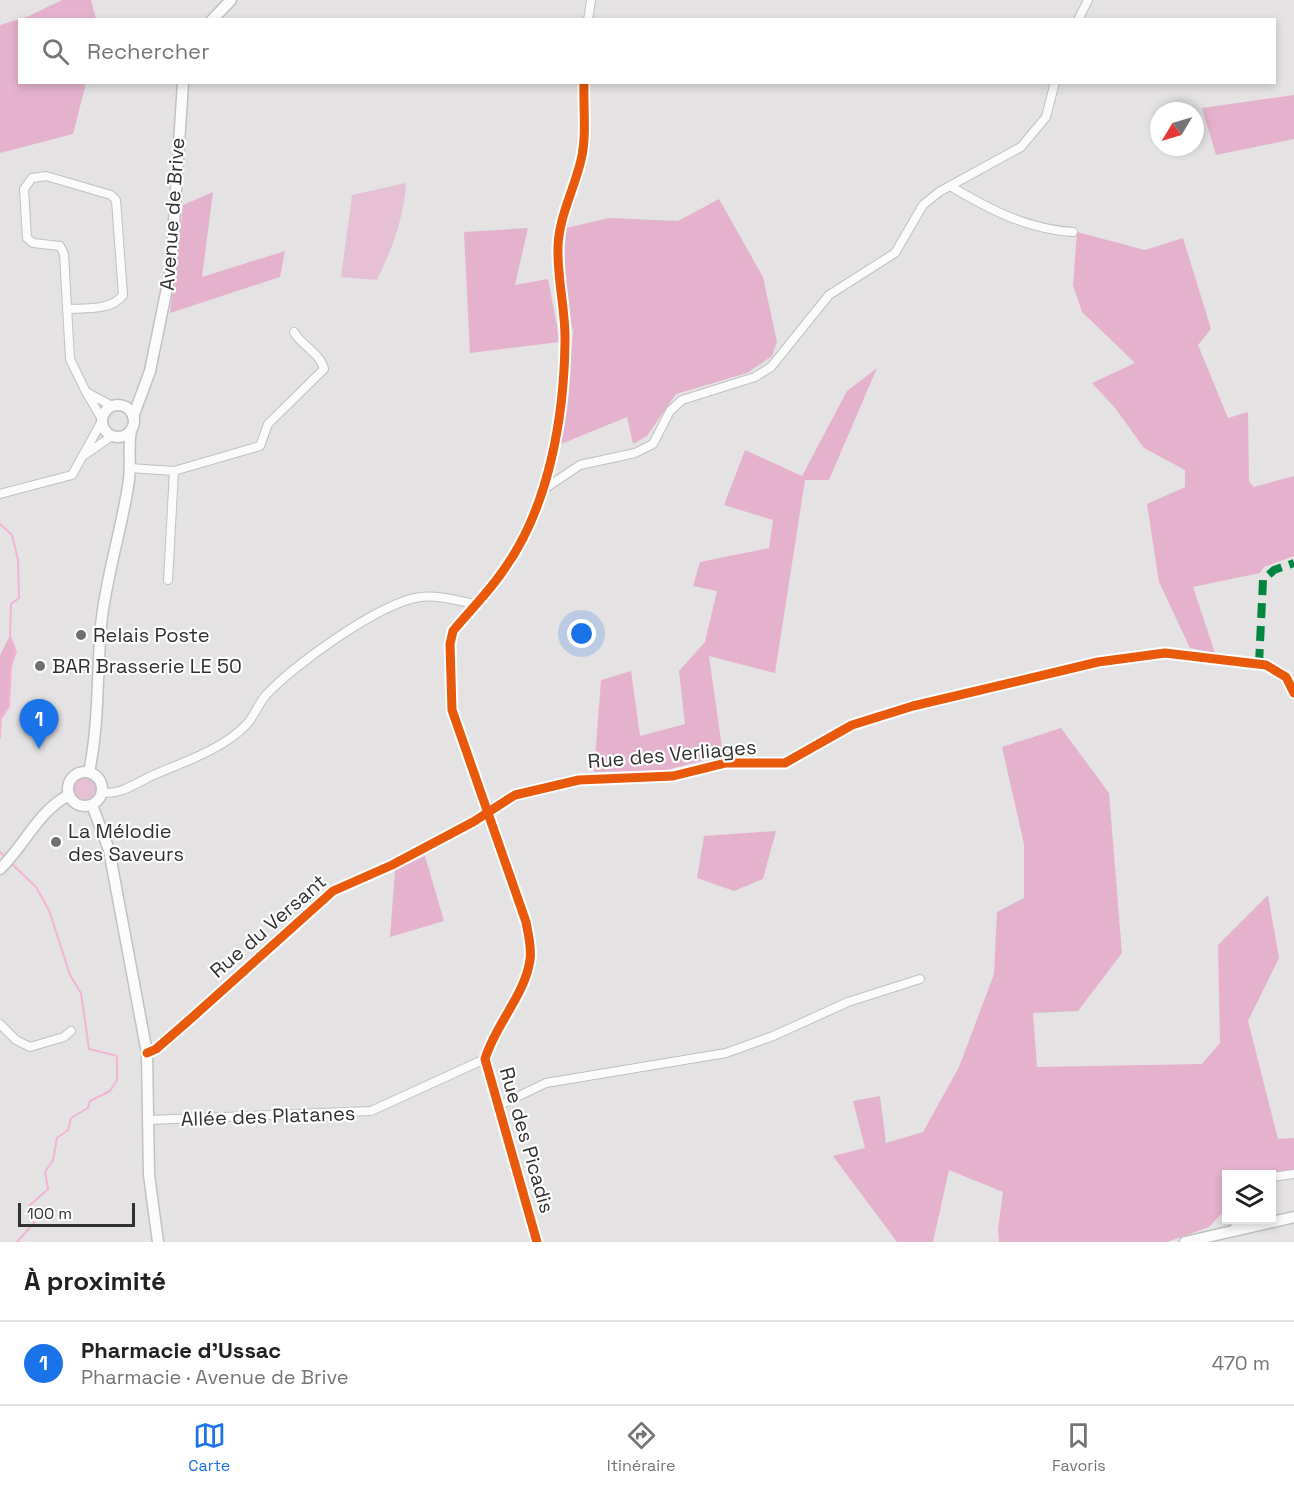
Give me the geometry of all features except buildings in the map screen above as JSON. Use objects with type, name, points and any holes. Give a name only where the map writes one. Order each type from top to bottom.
[{"type":"street","points":[[214,18],[231,0]]},
{"type":"street","points":[[588,18],[591,0]]},
{"type":"street","points":[[1079,18],[1088,0]]},
{"type":"street","name":"Avenue de Brive","points":[[133,417],[147,380],[171,268],[183,84]]},
{"type":"street","name":"Rue des Picadis","points":[[537,1242],[500,1105],[485,1059],[490,1043],[523,981],[530,960],[530,944],[526,922],[452,711],[450,644],[453,632],[504,570],[519,547],[547,471],[563,389],[565,339],[559,290],[558,245],[565,206],[582,158],[584,84]]},
{"type":"street","points":[[540,491],[580,465],[635,453],[653,444],[670,411],[682,400],[755,377],[771,367],[807,319],[829,295],[895,253],[923,205],[950,186],[1021,147],[1046,117],[1054,84]]},
{"type":"street","points":[[68,309],[108,306],[117,303],[123,295],[116,200],[111,195],[46,176],[32,178],[24,189],[27,238],[33,243],[60,246],[64,254],[70,359],[102,420],[105,431],[113,437],[129,464]]},
{"type":"street","points":[[950,186],[989,209],[1022,223],[1051,230],[1073,232]]},
{"type":"street","points":[[129,464],[174,471],[260,446],[268,424],[324,369],[319,357],[300,341],[294,332]]},
{"type":"street","points":[[0,494],[65,478],[75,472],[105,412],[126,401],[147,380]]},
{"type":"street","points":[[86,392],[115,406],[128,409],[133,417],[129,464],[106,585],[101,626],[96,729],[89,772]]},
{"type":"street","points":[[85,455],[113,437],[125,436],[131,430]]},
{"type":"street","points":[[168,580],[174,471]]},
{"type":"street","points":[[69,795],[81,806],[92,805],[102,792],[119,791],[207,751],[246,725],[264,698],[279,682],[357,624],[416,598],[450,599],[474,604]]},
{"type":"street","name":"Rue des Verliages","points":[[489,813],[515,795],[579,780],[673,776],[726,763],[785,763],[852,725],[913,706],[1098,662],[1165,653],[1266,665],[1286,677],[1294,693]]},
{"type":"street","points":[[6,863],[44,813],[69,795],[71,779],[76,774],[89,772],[99,780],[102,792]]},
{"type":"street","points":[[92,805],[109,850],[147,1053],[148,1175],[158,1242]]},
{"type":"street","name":"Rue du Versant","points":[[147,1053],[156,1049],[333,891],[392,865],[489,813]]},
{"type":"street","points":[[500,1105],[546,1083],[726,1053],[773,1036],[848,1002],[920,979]]},
{"type":"street","points":[[0,1024],[16,1040],[30,1047],[64,1037],[71,1030]]},
{"type":"street","name":"Allée des Platanes","points":[[148,1120],[371,1111],[485,1059]]},
{"type":"street","points":[[1276,1177],[1294,1174]]},
{"type":"street","points":[[1276,1219],[1294,1217]]},
{"type":"street","points":[[1185,1242],[1235,1224]]},
{"type":"shaded area","points":[[62,0],[91,0],[96,18],[23,18]]},
{"type":"shaded area","points":[[18,19],[18,84],[86,84],[73,134],[0,153],[0,25]]},
{"type":"shaded area","points":[[1294,95],[1294,139],[1216,155],[1204,108]]},
{"type":"shaded area","points":[[406,183],[403,209],[396,233],[377,280],[341,277],[352,195]]},
{"type":"shaded area","points":[[213,192],[202,277],[285,251],[280,277],[170,313],[183,205]]},
{"type":"shaded area","points":[[719,199],[763,277],[777,342],[772,356],[747,373],[676,394],[647,436],[633,444],[627,417],[561,444],[573,332],[563,276],[566,228],[609,218],[678,221]]},
{"type":"shaded area","points":[[528,228],[515,285],[548,279],[560,342],[470,353],[464,232]]},
{"type":"shaded area","points":[[1077,232],[1145,250],[1183,238],[1211,329],[1198,345],[1228,418],[1248,412],[1249,482],[1254,487],[1294,476],[1294,556],[1264,567],[1260,573],[1193,587],[1215,653],[1190,648],[1159,582],[1147,504],[1185,487],[1185,470],[1144,448],[1115,408],[1092,383],[1135,363],[1082,312],[1073,285]]},
{"type":"shaded area","points":[[877,368],[829,480],[805,480],[775,673],[709,656],[723,755],[667,770],[594,772],[601,680],[631,671],[640,736],[685,724],[679,671],[705,642],[717,591],[693,586],[700,562],[769,548],[773,520],[724,505],[745,450],[802,476],[847,391]]},
{"type":"shaded area","points":[[10,636],[16,651],[11,666],[9,707],[1,718],[0,738],[0,655]]},
{"type":"shaded area","points":[[1061,728],[1109,793],[1122,953],[1078,1011],[1033,1013],[1037,1067],[1202,1064],[1220,1043],[1218,945],[1268,895],[1279,958],[1248,1021],[1278,1139],[1294,1138],[1294,1169],[1276,1172],[1276,1170],[1222,1170],[1222,1213],[1209,1227],[1167,1242],[999,1242],[998,1229],[1003,1192],[949,1170],[933,1242],[897,1242],[833,1156],[865,1148],[853,1101],[880,1096],[886,1143],[923,1132],[959,1067],[994,974],[997,912],[1024,898],[1024,844],[1002,747]]},
{"type":"shaded area","points":[[85,777],[90,778],[96,784],[96,794],[90,800],[85,801],[80,800],[74,794],[73,789],[74,784],[80,778]]},
{"type":"shaded area","points":[[776,831],[763,879],[734,891],[697,878],[704,836]]},
{"type":"shaded area","points":[[425,856],[444,921],[390,937],[395,870]]},
{"type":"waterway","points":[[0,524],[12,535],[18,560],[19,598],[11,604],[10,636],[16,651],[11,666],[9,707],[1,718],[0,738]]},
{"type":"waterway","points":[[0,852],[7,859]]},
{"type":"waterway","points":[[11,863],[36,887],[49,910],[70,975],[81,993],[89,1049],[117,1056],[117,1080],[110,1091],[90,1101],[88,1108],[71,1118],[68,1130],[57,1138],[53,1160],[45,1172],[48,1189],[29,1206],[34,1223],[17,1242]]},
{"type":"marked path","points":[[1259,664],[1263,580],[1274,570],[1294,563]]},
{"type":"cycle path","points":[[537,1242],[485,1059],[527,973],[530,960],[529,941],[526,922],[452,710],[450,644],[453,631],[493,585],[520,544],[533,517],[551,460],[561,400],[565,342],[558,247],[564,214],[583,151],[584,84]]},
{"type":"cycle path","points":[[147,1053],[156,1049],[333,891],[392,865],[473,822],[515,795],[579,780],[673,776],[726,763],[785,763],[852,725],[913,706],[1098,662],[1165,653],[1266,665],[1286,677],[1294,693]]},
{"type":"place","name":"Relais Poste","points":[[81,635]]},
{"type":"place","name":"BAR Brasserie LE 50","points":[[40,666]]},
{"type":"place","name":"Pharmacie d'Ussac","points":[[39,749]]},
{"type":"place","name":"La Mélodie des Saveurs","points":[[56,842]]}]
